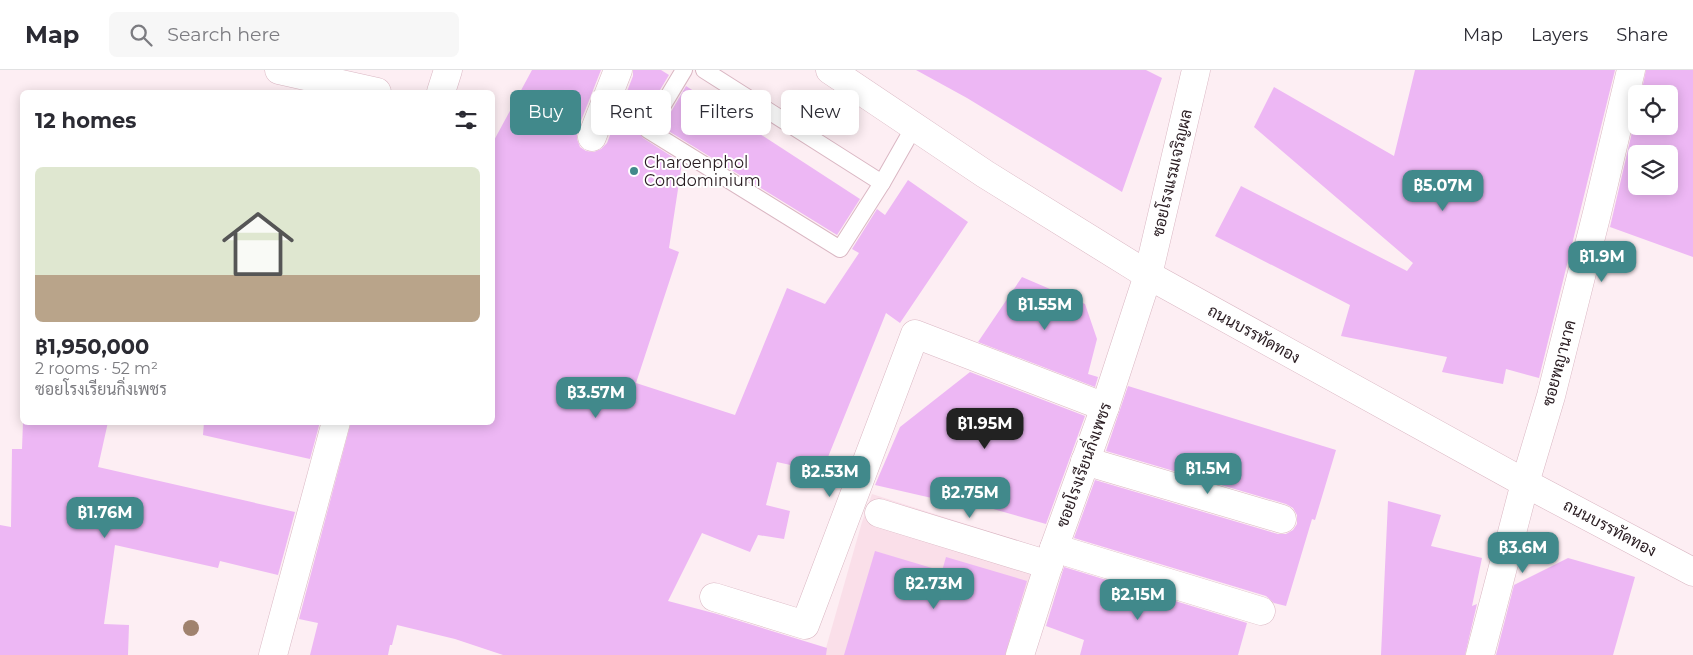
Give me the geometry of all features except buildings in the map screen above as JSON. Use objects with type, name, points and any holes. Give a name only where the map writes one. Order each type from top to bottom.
[{"type":"street","points":[[279,70],[368,90]]},
{"type":"street","points":[[441,90],[448,70]]},
{"type":"street","points":[[592,137],[618,70]]},
{"type":"street","name":"ถนนบรรทัดทอง","points":[[830,70],[985,174],[1148,275],[1525,483],[1693,572]]},
{"type":"street","name":"ซอยโรงแรมเจริญผล","points":[[1148,275],[1196,70]]},
{"type":"street","name":"ซอยพญานาค","points":[[1480,655],[1525,483],[1551,396],[1598,213],[1631,70]]},
{"type":"street","name":"ซอยโรงเรียนกิ่งเพชร","points":[[1020,655],[1051,557],[1148,275]]},
{"type":"street","points":[[714,597],[805,625],[915,334],[1104,407]]},
{"type":"street","points":[[273,655],[335,425]]},
{"type":"street","points":[[1085,461],[1282,519]]},
{"type":"street","points":[[879,513],[1261,611]]},
{"type":"lane","points":[[684,70],[648,130],[840,249],[915,126]]},
{"type":"lane","points":[[704,70],[882,183]]},
{"type":"shaded area","points":[[872,494],[1044,549],[1011,655],[824,655],[862,522]]},
{"type":"place","name":"Charoenphol Condominium","points":[[634,171]]}]
